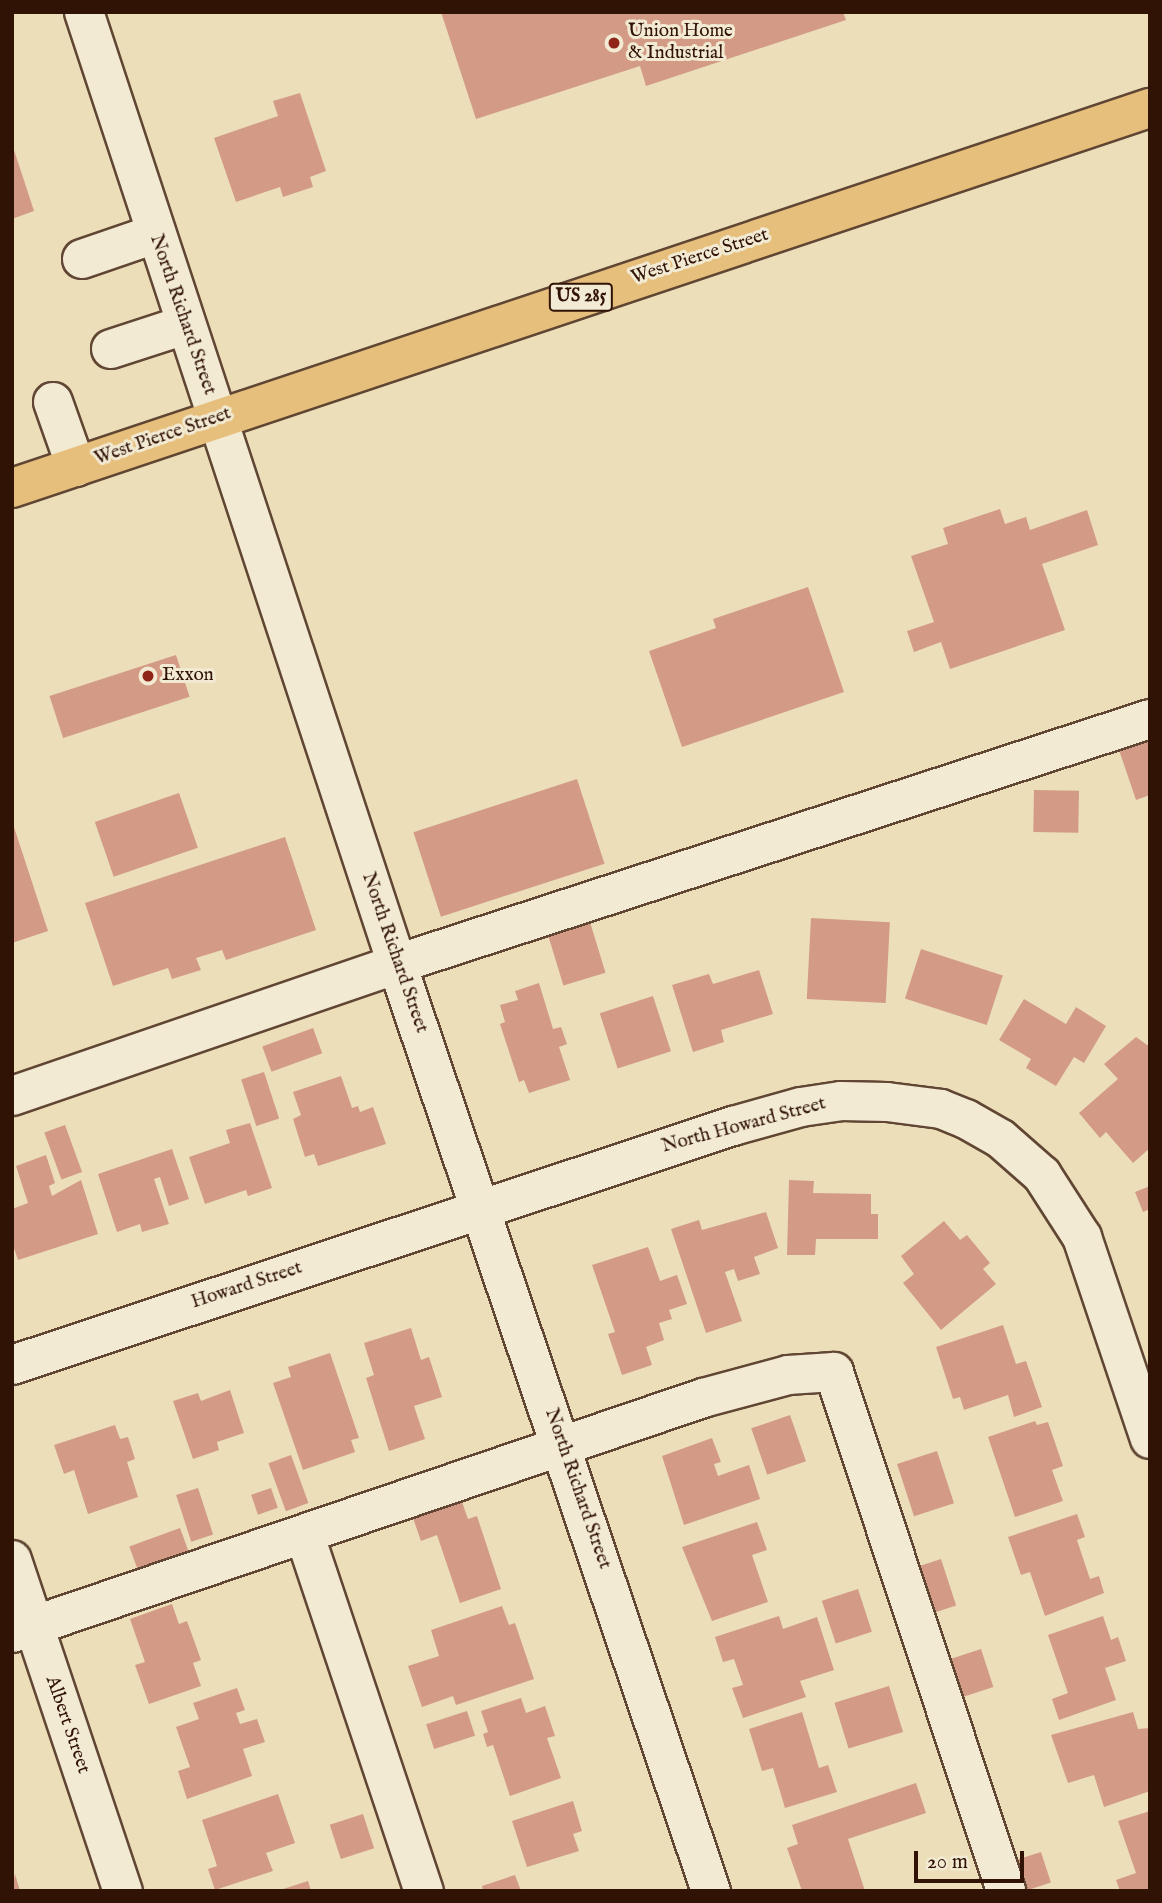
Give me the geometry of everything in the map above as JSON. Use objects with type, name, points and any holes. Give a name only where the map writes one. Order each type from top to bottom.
[{"type":"highway","name":"West Pierce Street","points":[[12,488],[1150,108]]},
{"type":"street","name":"North Richard Street","points":[[84,12],[397,964],[483,1208],[711,1891]]},
{"type":"street","points":[[82,259],[155,234]]},
{"type":"street","points":[[111,349],[185,325]]},
{"type":"street","points":[[53,402],[76,467]]},
{"type":"street","points":[[12,1096],[397,964],[1150,719]]},
{"type":"street","name":"North Howard Street","points":[[483,1208],[801,1107],[841,1101],[941,1109],[1001,1139],[1042,1175],[1066,1207],[1098,1279],[1150,1439]]},
{"type":"street","name":"Howard Street","points":[[12,1365],[483,1208]]},
{"type":"street","points":[[23,1629],[305,1536],[702,1398],[788,1375],[834,1372],[1006,1891]]},
{"type":"street","points":[[305,1536],[424,1891]]},
{"type":"street","name":"Albert Street","points":[[12,1560],[23,1629],[122,1891]]},
{"type":"building","name":"Union Home & Industrial","points":[[441,12],[843,12],[846,20],[646,86],[640,66],[476,119]]},
{"type":"building","points":[[300,93],[326,171],[310,177],[313,187],[283,197],[280,187],[236,202],[214,138],[278,116],[273,101]]},
{"type":"building","points":[[12,148],[34,211],[12,219]]},
{"type":"building","points":[[1000,509],[1005,524],[1026,517],[1030,530],[1087,510],[1098,545],[1042,564],[1065,630],[950,669],[941,642],[914,652],[907,631],[934,622],[911,556],[948,544],[943,528]]},
{"type":"building","points":[[808,587],[844,692],[682,747],[649,651],[716,628],[713,619]]},
{"type":"building","name":"Exxon","points":[[176,655],[190,697],[63,738],[50,696]]},
{"type":"building","points":[[1150,739],[1150,795],[1136,800],[1119,750]]},
{"type":"building","points":[[577,779],[605,864],[441,917],[413,832]]},
{"type":"building","points":[[1034,790],[1079,791],[1078,833],[1033,832]]},
{"type":"building","points":[[179,793],[198,848],[114,877],[95,822]]},
{"type":"building","points":[[12,821],[48,931],[12,943]]},
{"type":"building","points":[[285,837],[316,930],[226,960],[222,950],[196,958],[201,970],[172,979],[168,968],[113,986],[85,903]]},
{"type":"building","points":[[811,918],[890,922],[886,1003],[807,999]]},
{"type":"building","points":[[590,922],[605,973],[563,986],[548,935]]},
{"type":"building","points":[[921,949],[1003,976],[987,1025],[905,998]]},
{"type":"building","points":[[759,970],[773,1014],[721,1030],[724,1042],[693,1052],[672,985],[709,974],[713,984]]},
{"type":"building","points":[[539,983],[553,1029],[561,1027],[567,1044],[559,1047],[570,1080],[529,1093],[524,1080],[519,1082],[500,1024],[505,1022],[500,1005],[518,1000],[515,991]]},
{"type":"building","points":[[653,996],[671,1051],[618,1068],[600,1013]]},
{"type":"building","points":[[1024,999],[1066,1024],[1076,1007],[1106,1026],[1084,1063],[1074,1057],[1056,1086],[1026,1068],[1031,1059],[999,1040]]},
{"type":"building","points":[[313,1028],[322,1053],[271,1072],[262,1046]]},
{"type":"building","points":[[1136,1037],[1150,1047],[1150,1148],[1133,1163],[1106,1132],[1100,1138],[1079,1113],[1118,1079],[1104,1064]]},
{"type":"building","points":[[264,1072],[279,1119],[256,1126],[241,1079]]},
{"type":"building","points":[[341,1076],[352,1108],[358,1106],[360,1112],[373,1107],[386,1144],[318,1166],[314,1154],[305,1157],[293,1119],[301,1115],[293,1092]]},
{"type":"building","points":[[250,1123],[272,1188],[248,1196],[246,1190],[205,1204],[189,1157],[230,1143],[226,1130]]},
{"type":"building","points":[[65,1125],[82,1172],[61,1180],[44,1133]]},
{"type":"building","points":[[172,1149],[189,1199],[169,1206],[160,1177],[154,1179],[169,1224],[142,1232],[140,1224],[117,1232],[98,1174]]},
{"type":"building","points":[[46,1155],[55,1183],[49,1186],[52,1196],[81,1180],[98,1234],[18,1260],[12,1242],[12,1209],[28,1203],[16,1166]]},
{"type":"building","points":[[789,1180],[814,1181],[813,1193],[871,1194],[871,1214],[878,1214],[878,1239],[816,1239],[815,1255],[787,1255]]},
{"type":"building","points":[[1150,1186],[1150,1209],[1143,1212],[1135,1192]]},
{"type":"building","points":[[766,1212],[778,1248],[754,1257],[760,1274],[738,1281],[734,1269],[725,1272],[742,1321],[706,1333],[671,1229],[699,1220],[702,1230]]},
{"type":"building","points":[[944,1221],[960,1240],[967,1235],[990,1263],[983,1269],[996,1284],[941,1330],[903,1283],[914,1274],[901,1256]]},
{"type":"building","points":[[648,1247],[660,1281],[677,1275],[687,1304],[669,1310],[672,1319],[659,1323],[664,1340],[646,1347],[652,1365],[622,1375],[608,1334],[615,1332],[592,1265]]},
{"type":"building","points":[[1003,1325],[1016,1364],[1026,1361],[1042,1407],[1014,1417],[1008,1395],[964,1410],[960,1397],[953,1399],[936,1347]]},
{"type":"building","points":[[411,1328],[421,1360],[429,1357],[442,1397],[414,1406],[425,1439],[389,1451],[366,1378],[374,1375],[364,1343]]},
{"type":"building","points":[[330,1353],[359,1438],[351,1440],[355,1452],[303,1470],[273,1383],[291,1377],[288,1367]]},
{"type":"building","points":[[230,1390],[244,1433],[217,1442],[219,1450],[193,1459],[173,1401],[198,1393],[201,1401]]},
{"type":"building","points":[[790,1415],[806,1461],[767,1475],[751,1428]]},
{"type":"building","points":[[1035,1421],[1037,1425],[1048,1422],[1063,1466],[1052,1470],[1063,1501],[1015,1517],[988,1437]]},
{"type":"building","points":[[115,1425],[120,1439],[128,1437],[135,1459],[127,1462],[138,1497],[88,1514],[74,1470],[64,1474],[54,1445]]},
{"type":"building","points":[[712,1438],[721,1462],[714,1464],[718,1476],[749,1465],[760,1499],[684,1525],[662,1456]]},
{"type":"building","points":[[937,1451],[954,1503],[914,1516],[897,1464]]},
{"type":"building","points":[[291,1455],[308,1503],[286,1511],[268,1463]]},
{"type":"building","points":[[198,1488],[213,1535],[191,1542],[176,1495]]},
{"type":"building","points":[[271,1488],[278,1508],[258,1515],[251,1495]]},
{"type":"building","points":[[462,1502],[468,1519],[477,1516],[501,1589],[460,1603],[437,1535],[421,1541],[413,1518]]},
{"type":"building","points":[[1077,1514],[1085,1537],[1077,1540],[1090,1579],[1099,1576],[1104,1593],[1045,1616],[1030,1572],[1021,1575],[1008,1537]]},
{"type":"building","points":[[757,1522],[767,1550],[752,1555],[768,1602],[712,1621],[682,1547]]},
{"type":"building","points":[[180,1528],[189,1553],[138,1572],[129,1546]]},
{"type":"building","points":[[941,1559],[956,1606],[925,1616],[910,1569]]},
{"type":"building","points":[[858,1589],[872,1632],[836,1644],[822,1601]]},
{"type":"building","points":[[172,1604],[179,1624],[187,1621],[201,1660],[193,1663],[201,1686],[149,1704],[135,1665],[145,1662],[130,1619]]},
{"type":"building","points":[[502,1606],[509,1625],[515,1623],[534,1679],[456,1705],[453,1696],[422,1707],[408,1666],[439,1656],[431,1630]]},
{"type":"building","points":[[779,1616],[783,1629],[817,1617],[834,1670],[800,1681],[806,1697],[743,1718],[732,1688],[743,1685],[734,1659],[723,1662],[715,1637]]},
{"type":"building","points":[[1103,1616],[1111,1640],[1118,1637],[1126,1661],[1105,1668],[1116,1700],[1059,1720],[1052,1699],[1068,1693],[1048,1635]]},
{"type":"building","points":[[981,1649],[993,1687],[958,1698],[946,1660]]},
{"type":"building","points":[[889,1686],[903,1732],[849,1749],[834,1703]]},
{"type":"building","points":[[237,1688],[245,1710],[236,1713],[240,1724],[257,1719],[265,1742],[243,1749],[252,1776],[187,1799],[178,1771],[190,1767],[176,1727],[199,1719],[193,1703]]},
{"type":"building","points":[[521,1698],[526,1713],[545,1706],[555,1736],[547,1738],[561,1778],[510,1796],[493,1745],[487,1747],[483,1734],[488,1732],[481,1711]]},
{"type":"building","points":[[467,1711],[475,1736],[434,1749],[426,1724]]},
{"type":"building","points":[[802,1712],[819,1768],[828,1765],[837,1792],[785,1808],[773,1768],[762,1771],[749,1729]]},
{"type":"building","points":[[1133,1712],[1138,1729],[1150,1728],[1150,1791],[1104,1807],[1094,1775],[1068,1783],[1051,1735]]},
{"type":"building","points":[[916,1783],[926,1813],[848,1839],[865,1891],[802,1891],[787,1848],[798,1844],[792,1825]]},
{"type":"building","points":[[278,1794],[295,1843],[266,1853],[273,1871],[215,1890],[208,1869],[217,1866],[202,1820]]},
{"type":"building","points":[[573,1801],[582,1831],[573,1834],[579,1851],[527,1867],[512,1821]]},
{"type":"building","points":[[1150,1811],[1150,1891],[1120,1891],[1116,1880],[1136,1873],[1118,1821]]},
{"type":"building","points":[[363,1814],[374,1848],[341,1859],[330,1825]]},
{"type":"building","points":[[1041,1852],[1051,1882],[1023,1891],[1013,1861]]},
{"type":"building","points":[[15,1874],[20,1891],[12,1891]]},
{"type":"building","points":[[515,1875],[521,1891],[483,1891],[482,1886]]},
{"type":"building","points":[[308,1881],[311,1891],[280,1891],[280,1890]]},
{"type":"place","name":"Union Home & Industrial","points":[[614,43]]},
{"type":"place","name":"Exxon","points":[[148,676]]}]
